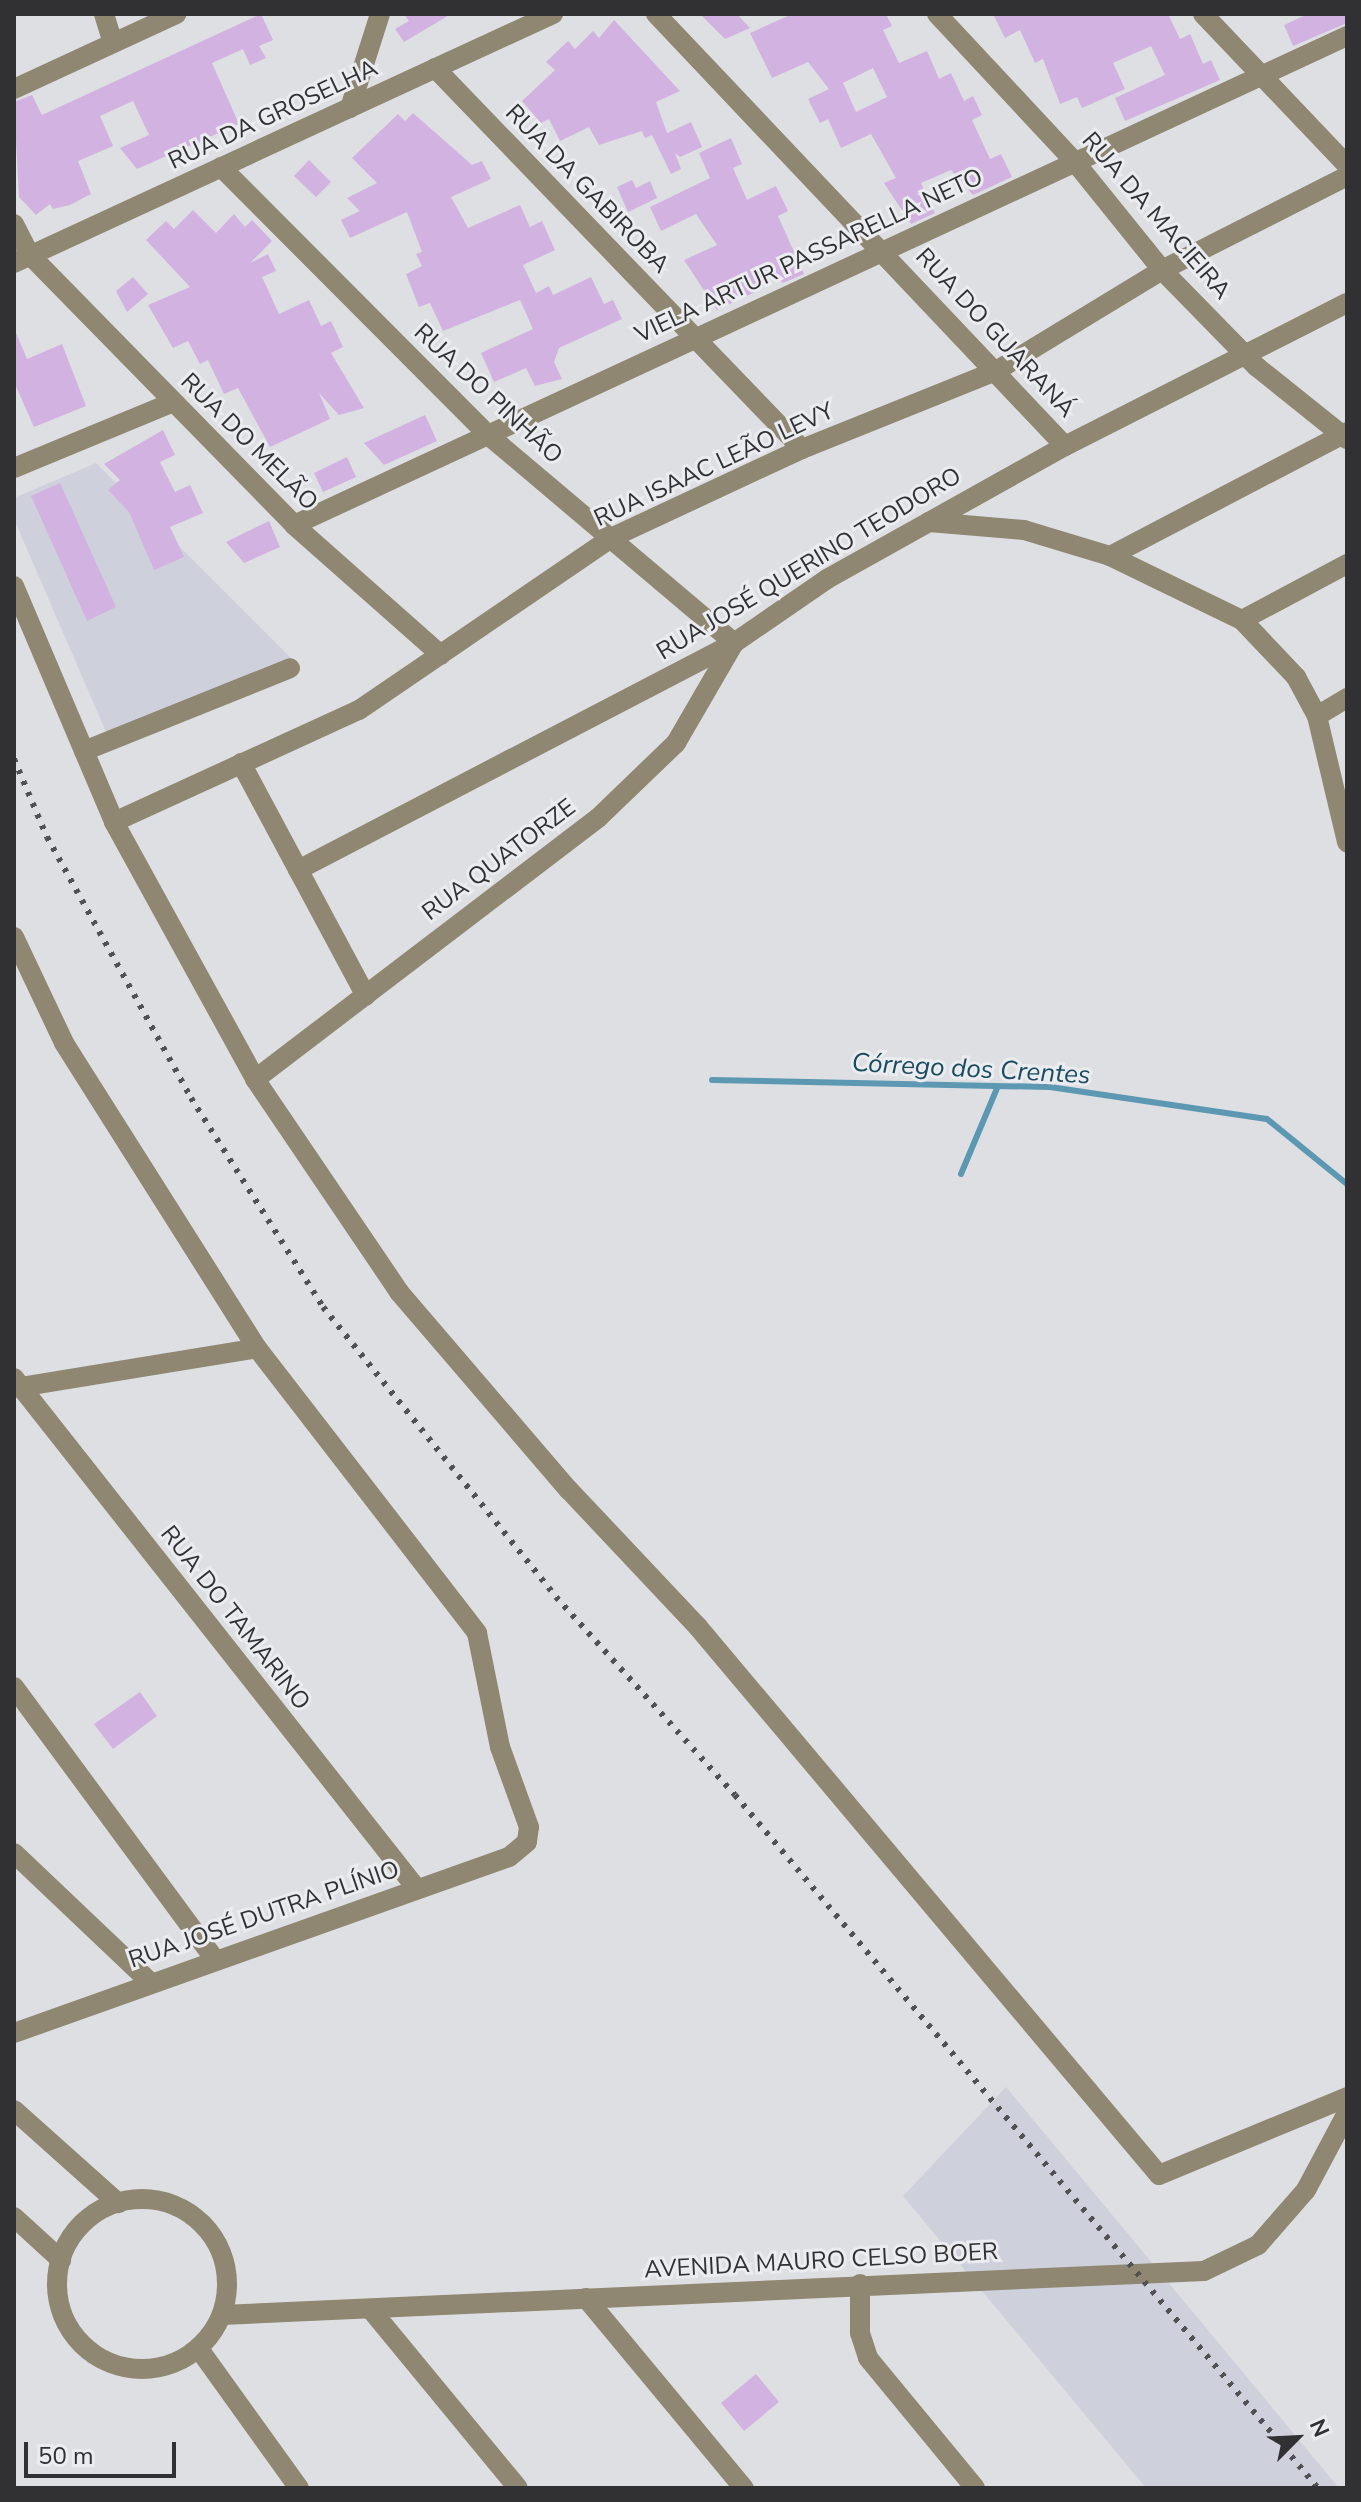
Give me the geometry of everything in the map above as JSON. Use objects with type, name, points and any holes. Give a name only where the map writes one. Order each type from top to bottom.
[{"type":"street","points":[[104,14],[112,41]]},
{"type":"street","points":[[14,89],[176,14]]},
{"type":"street","points":[[350,108],[380,14]]},
{"type":"street","name":"RUA DA GROSELHA","points":[[22,259],[553,14]]},
{"type":"street","name":"RUA DO GUARANÁ","points":[[656,14],[1065,446]]},
{"type":"street","name":"RUA DA MACIEIRA","points":[[937,14],[1075,162],[1162,270],[1244,354],[1345,435]]},
{"type":"street","points":[[1203,14],[1347,165]]},
{"type":"street","name":"VIELA ARTUR PASSARELLA NETO","points":[[294,525],[1347,36]]},
{"type":"street","name":"RUA DA GABIROBA","points":[[435,68],[802,449]]},
{"type":"street","name":"RUA DO PINHÃO","points":[[221,167],[487,434],[613,537],[734,643]]},
{"type":"street","name":"RUA ISAAC LEÃO LEVY","points":[[114,822],[359,710],[613,537],[802,449],[996,371],[1162,270],[1347,176]]},
{"type":"street","name":"RUA DO MELÃO","points":[[14,224],[22,259],[173,402],[294,525],[441,655]]},
{"type":"street","name":"RUA JOSÉ QUERINO TEODORO","points":[[298,870],[734,643],[827,579],[1065,446],[1347,303]]},
{"type":"street","points":[[14,468],[173,402]]},
{"type":"street","points":[[1110,556],[1345,435]]},
{"type":"street","points":[[929,522],[1024,530],[1110,556],[1242,620],[1296,677],[1317,716],[1341,793],[1347,842]]},
{"type":"street","points":[[1242,620],[1347,564]]},
{"type":"street","points":[[14,586],[114,822],[255,1079],[399,1292],[569,1490],[698,1627],[1159,2175],[1347,2097]]},
{"type":"street","name":"RUA QUATORZE","points":[[255,1079],[598,818],[676,743],[734,643]]},
{"type":"street","points":[[84,751],[290,668]]},
{"type":"street","points":[[1317,716],[1347,698]]},
{"type":"street","points":[[241,763],[366,996]]},
{"type":"street","points":[[14,937],[64,1043],[257,1348],[16,1385]]},
{"type":"street","name":"RUA JOSÉ DUTRA PLÍNIO","points":[[14,2033],[150,1982],[509,1857],[527,1842],[525,1811],[500,1747],[477,1633],[257,1348]]},
{"type":"street","name":"RUA DO TAMARINO","points":[[16,1385],[417,1889]]},
{"type":"street","points":[[14,1687],[216,1961]]},
{"type":"street","points":[[14,1853],[150,1982]]},
{"type":"street","points":[[14,2110],[118,2203]]},
{"type":"street","name":"AVENIDA MAURO CELSO BOER","points":[[222,2315],[372,2311],[860,2284],[1204,2271],[1258,2245],[1306,2190],[1347,2113]]},
{"type":"street","points":[[118,2203],[171,2204],[195,2217],[224,2262],[222,2315],[199,2349],[149,2370],[97,2356],[63,2314],[61,2260],[76,2230],[118,2203]]},
{"type":"street","points":[[14,2217],[61,2260]]},
{"type":"street","points":[[860,2284],[860,2333],[868,2358],[975,2488]]},
{"type":"street","points":[[586,2298],[744,2488]]},
{"type":"street","points":[[372,2311],[518,2488]]},
{"type":"street","points":[[199,2349],[299,2488]]},
{"type":"shaded area","points":[[96,463],[292,659],[106,732],[14,519],[14,498]]},
{"type":"shaded area","points":[[1006,2087],[1339,2488],[1146,2488],[903,2196]]},
{"type":"building","points":[[261,14],[273,40],[259,46],[266,58],[250,65],[243,49],[212,63],[239,124],[137,169],[120,148],[149,135],[133,101],[100,116],[113,146],[78,161],[91,194],[70,205],[53,209],[50,204],[36,215],[19,197],[14,102],[32,95],[42,115]]},
{"type":"building","points":[[404,14],[451,14],[404,42],[395,29],[409,21]]},
{"type":"building","points":[[700,14],[737,14],[750,28],[725,39]]},
{"type":"building","points":[[792,14],[886,14],[892,26],[883,30],[899,63],[927,51],[939,79],[951,73],[964,101],[973,96],[982,115],[972,120],[990,159],[1001,154],[1012,177],[973,195],[951,170],[921,183],[935,213],[911,224],[884,183],[896,178],[871,134],[841,148],[828,119],[820,123],[808,99],[829,89],[808,62],[772,78],[750,33]],"holes":[[[873,68],[887,97],[856,112],[843,83]]]},
{"type":"building","points":[[993,14],[1168,14],[1180,39],[1190,34],[1203,64],[1211,60],[1220,80],[1125,121],[1115,98],[1165,75],[1151,46],[1113,63],[1125,89],[1082,108],[1077,97],[1060,104],[1043,59],[1035,63],[1020,30],[1005,38]]},
{"type":"building","points":[[1308,14],[1347,14],[1347,23],[1293,46],[1284,25]]},
{"type":"building","points":[[614,20],[680,91],[656,102],[667,133],[691,122],[702,147],[680,157],[675,153],[681,169],[671,174],[652,135],[645,138],[642,131],[599,145],[589,127],[560,141],[549,119],[541,123],[522,101],[555,70],[546,62],[568,41],[575,49],[593,31],[599,38]]},
{"type":"building","points":[[413,113],[472,165],[482,161],[491,179],[451,197],[468,228],[520,205],[530,227],[542,221],[555,250],[523,265],[536,293],[549,286],[553,295],[591,277],[604,304],[613,300],[622,319],[559,348],[554,362],[562,379],[535,386],[526,368],[494,382],[481,353],[533,329],[520,300],[443,331],[430,303],[419,307],[406,274],[422,266],[416,254],[422,252],[407,212],[350,238],[341,220],[360,211],[347,198],[377,183],[352,158],[398,114],[405,121]]},
{"type":"building","points":[[731,138],[742,164],[733,168],[747,200],[776,186],[788,211],[778,216],[804,274],[783,283],[774,273],[755,292],[717,310],[684,260],[717,245],[696,214],[661,231],[650,207],[710,178],[699,153]]},
{"type":"building","points":[[309,160],[331,182],[316,197],[294,176]]},
{"type":"building","points":[[632,180],[636,188],[650,181],[657,198],[628,212],[617,187]]},
{"type":"building","points":[[193,210],[216,233],[234,214],[245,227],[252,220],[272,241],[250,263],[268,254],[276,271],[262,277],[279,314],[309,300],[321,326],[331,321],[343,347],[331,353],[364,408],[339,415],[319,393],[330,419],[270,447],[238,388],[224,394],[208,360],[200,364],[188,341],[173,348],[148,305],[190,287],[146,240],[166,221],[174,229]]},
{"type":"building","points":[[133,277],[148,294],[127,312],[116,291]]},
{"type":"building","points":[[14,328],[27,359],[62,344],[86,406],[34,427],[14,382]]},
{"type":"building","points":[[425,415],[437,441],[384,465],[364,443]]},
{"type":"building","points":[[163,430],[175,455],[160,462],[175,492],[190,485],[203,513],[170,527],[184,557],[154,570],[129,512],[108,490],[120,480],[104,464]]},
{"type":"building","points":[[347,457],[356,477],[323,492],[314,473]]},
{"type":"building","points":[[60,483],[116,607],[87,621],[31,496]]},
{"type":"building","points":[[269,521],[280,547],[244,563],[226,542]]},
{"type":"building","points":[[140,1692],[157,1716],[113,1749],[94,1724]]},
{"type":"building","points":[[756,2374],[779,2402],[744,2431],[721,2403]]},
{"type":"waterway","name":"Córrego dos Crentes","points":[[712,1080],[1050,1087],[1267,1119],[1347,1184]]},
{"type":"waterway","points":[[961,1174],[998,1086]]},
{"type":"railway","points":[[14,759],[47,837],[191,1098],[323,1307],[556,1597],[735,1795],[1318,2488]]}]
